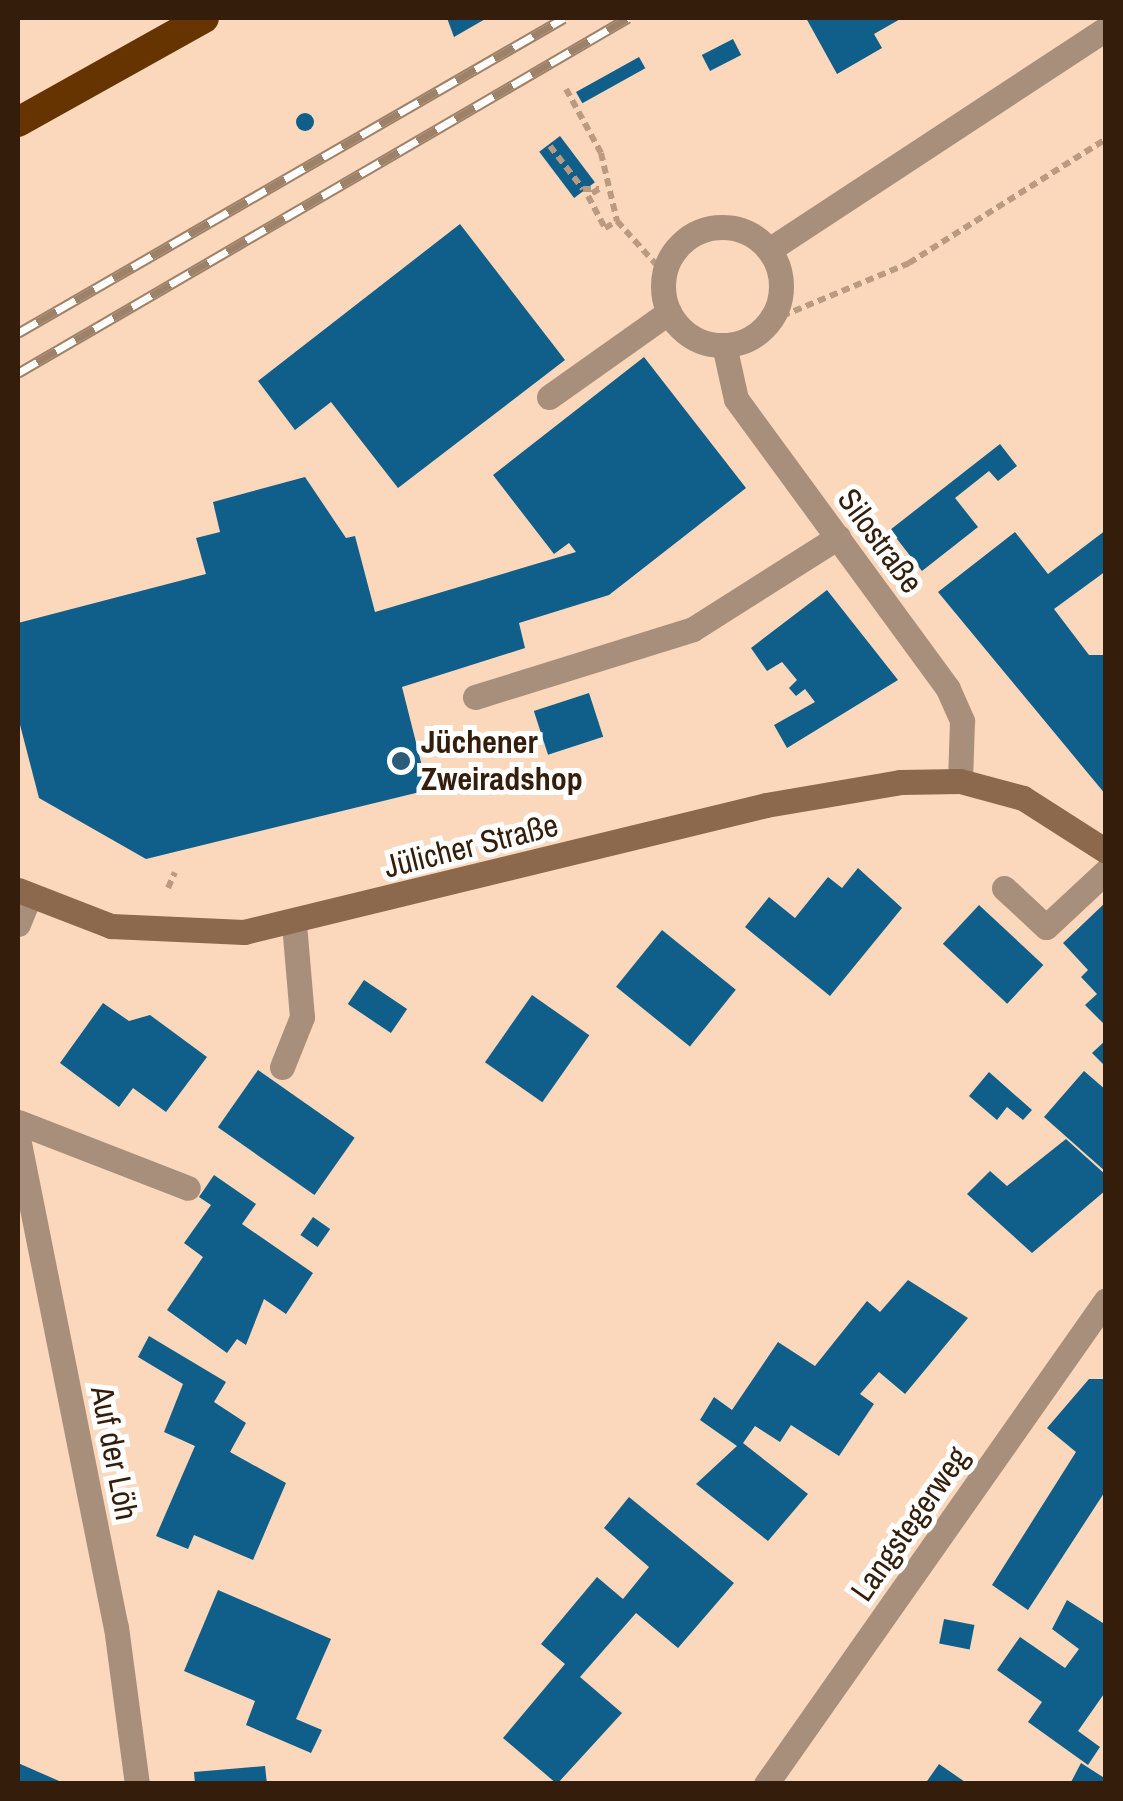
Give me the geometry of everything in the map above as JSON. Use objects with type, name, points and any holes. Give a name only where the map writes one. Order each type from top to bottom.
[{"type":"highway","points":[[18,122],[204,18]]},
{"type":"street","points":[[769,250],[1106,29]]},
{"type":"street","points":[[705,229],[742,230],[769,250],[781,293],[770,321],[724,345],[694,339],[669,312],[664,273],[676,248],[705,229]]},
{"type":"street","points":[[549,398],[640,324],[669,312]]},
{"type":"street","name":"Silostraße","points":[[724,345],[736,399],[948,688],[962,721],[960,781]]},
{"type":"street","points":[[475,697],[693,628],[838,538]]},
{"type":"street","name":"Jülicher Straße","points":[[24,894],[147,932],[294,924],[804,797],[960,781],[1040,806],[1106,851]]},
{"type":"street","points":[[1004,888],[1046,926],[1106,871]]},
{"type":"street","points":[[18,924],[24,894]]},
{"type":"street","points":[[282,1067],[302,1017],[294,924]]},
{"type":"street","points":[[18,1122],[188,1188]]},
{"type":"street","name":"Auf der Löh","points":[[18,1138],[116,1627],[137,1784]]},
{"type":"street","name":"Langstegerweg","points":[[766,1784],[1106,1300]]},
{"type":"path","points":[[566,89],[601,153],[616,221],[664,273]]},
{"type":"path","points":[[770,321],[898,269],[1106,139]]},
{"type":"path","points":[[550,146],[583,189],[599,189],[588,196],[605,228],[616,221]]},
{"type":"path","points":[[168,888],[175,872]]},
{"type":"building","points":[[447,18],[487,18],[454,37]]},
{"type":"building","points":[[806,18],[902,18],[874,34],[882,48],[837,74]]},
{"type":"building","points":[[733,39],[741,55],[710,71],[702,55]]},
{"type":"building","points":[[639,57],[645,68],[582,103],[576,92]]},
{"type":"building","points":[[305,113],[314,122],[305,131],[296,122]]},
{"type":"building","points":[[560,136],[595,182],[574,198],[539,152]]},
{"type":"building","points":[[460,224],[565,360],[398,488],[331,402],[295,430],[258,381]]},
{"type":"building","points":[[644,357],[746,488],[609,595],[519,623],[525,648],[402,687],[428,790],[146,859],[39,798],[18,717],[18,623],[206,574],[196,538],[220,532],[213,502],[305,477],[346,538],[355,536],[375,612],[576,552],[569,543],[554,554],[493,475]]},
{"type":"building","points":[[1000,444],[1017,466],[998,481],[989,471],[955,498],[978,527],[922,571],[890,530]]},
{"type":"building","points":[[1106,530],[1106,571],[1054,609],[1089,655],[1106,655],[1106,795],[938,592],[1015,532],[1048,574]]},
{"type":"building","points":[[827,590],[898,680],[787,748],[774,725],[815,702],[805,689],[796,696],[789,688],[797,680],[782,662],[767,671],[751,648]]},
{"type":"building","points":[[589,693],[603,737],[548,755],[534,711]]},
{"type":"building","points":[[858,868],[902,908],[830,996],[745,927],[769,897],[795,918],[828,877],[842,888]]},
{"type":"building","points":[[1106,902],[1106,1026],[1085,1005],[1097,994],[1081,977],[1088,970],[1063,943]]},
{"type":"building","points":[[979,905],[1043,965],[1007,1004],[943,944]]},
{"type":"building","points":[[662,930],[736,990],[690,1047],[616,987]]},
{"type":"building","points":[[364,980],[407,1009],[391,1033],[348,1004]]},
{"type":"building","points":[[532,995],[589,1035],[542,1102],[485,1062]]},
{"type":"building","points":[[103,1003],[129,1021],[150,1015],[207,1057],[166,1112],[133,1088],[119,1107],[60,1063]]},
{"type":"building","points":[[1106,1040],[1106,1067],[1092,1053]]},
{"type":"building","points":[[258,1070],[355,1138],[315,1195],[218,1127]]},
{"type":"building","points":[[1084,1071],[1106,1090],[1106,1172],[1044,1117]]},
{"type":"building","points":[[989,1072],[1032,1110],[1023,1120],[1007,1107],[997,1120],[969,1096]]},
{"type":"building","points":[[1066,1139],[1106,1175],[1106,1190],[1032,1253],[967,1194],[990,1171],[1007,1186]]},
{"type":"building","points":[[214,1175],[256,1204],[242,1224],[313,1273],[286,1314],[264,1299],[246,1345],[237,1339],[227,1353],[167,1310],[203,1257],[184,1243],[211,1205],[199,1197]]},
{"type":"building","points":[[313,1217],[330,1229],[318,1247],[300,1235]]},
{"type":"building","points":[[908,1280],[968,1318],[905,1394],[879,1372],[860,1394],[874,1404],[839,1456],[791,1425],[780,1442],[755,1426],[743,1443],[808,1494],[768,1541],[696,1484],[737,1446],[700,1420],[714,1397],[732,1410],[778,1342],[815,1366],[867,1301],[880,1312]]},
{"type":"building","points":[[149,1336],[226,1382],[214,1402],[246,1423],[230,1452],[286,1483],[253,1560],[194,1535],[188,1549],[156,1536],[195,1446],[164,1432],[183,1384],[138,1357]]},
{"type":"building","points":[[1089,1379],[1106,1379],[1106,1490],[1028,1610],[992,1585],[1076,1452],[1047,1428]]},
{"type":"building","points":[[629,1497],[734,1583],[678,1648],[636,1613],[580,1677],[622,1713],[557,1784],[503,1738],[565,1664],[541,1644],[597,1577],[623,1599],[649,1567],[604,1528]]},
{"type":"building","points":[[218,1590],[331,1639],[296,1719],[322,1730],[311,1753],[246,1725],[255,1701],[184,1671]]},
{"type":"building","points":[[1067,1600],[1106,1625],[1106,1691],[1078,1731],[1100,1747],[1088,1765],[1028,1722],[1042,1702],[997,1670],[1020,1637],[1065,1668],[1079,1649],[1052,1629]]},
{"type":"building","points":[[944,1619],[974,1625],[970,1649],[939,1644]]},
{"type":"building","points":[[18,1763],[66,1784],[18,1784]]},
{"type":"building","points":[[1081,1763],[1106,1779],[1106,1784],[1070,1784]]},
{"type":"building","points":[[939,1764],[968,1784],[925,1784]]},
{"type":"building","points":[[265,1766],[267,1784],[195,1784],[194,1772]]},
{"type":"railway","points":[[18,333],[564,18]]},
{"type":"railway","points":[[18,373],[628,18]]},
{"type":"place","name":"Jüchener Zweiradshop","points":[[401,761]]}]
